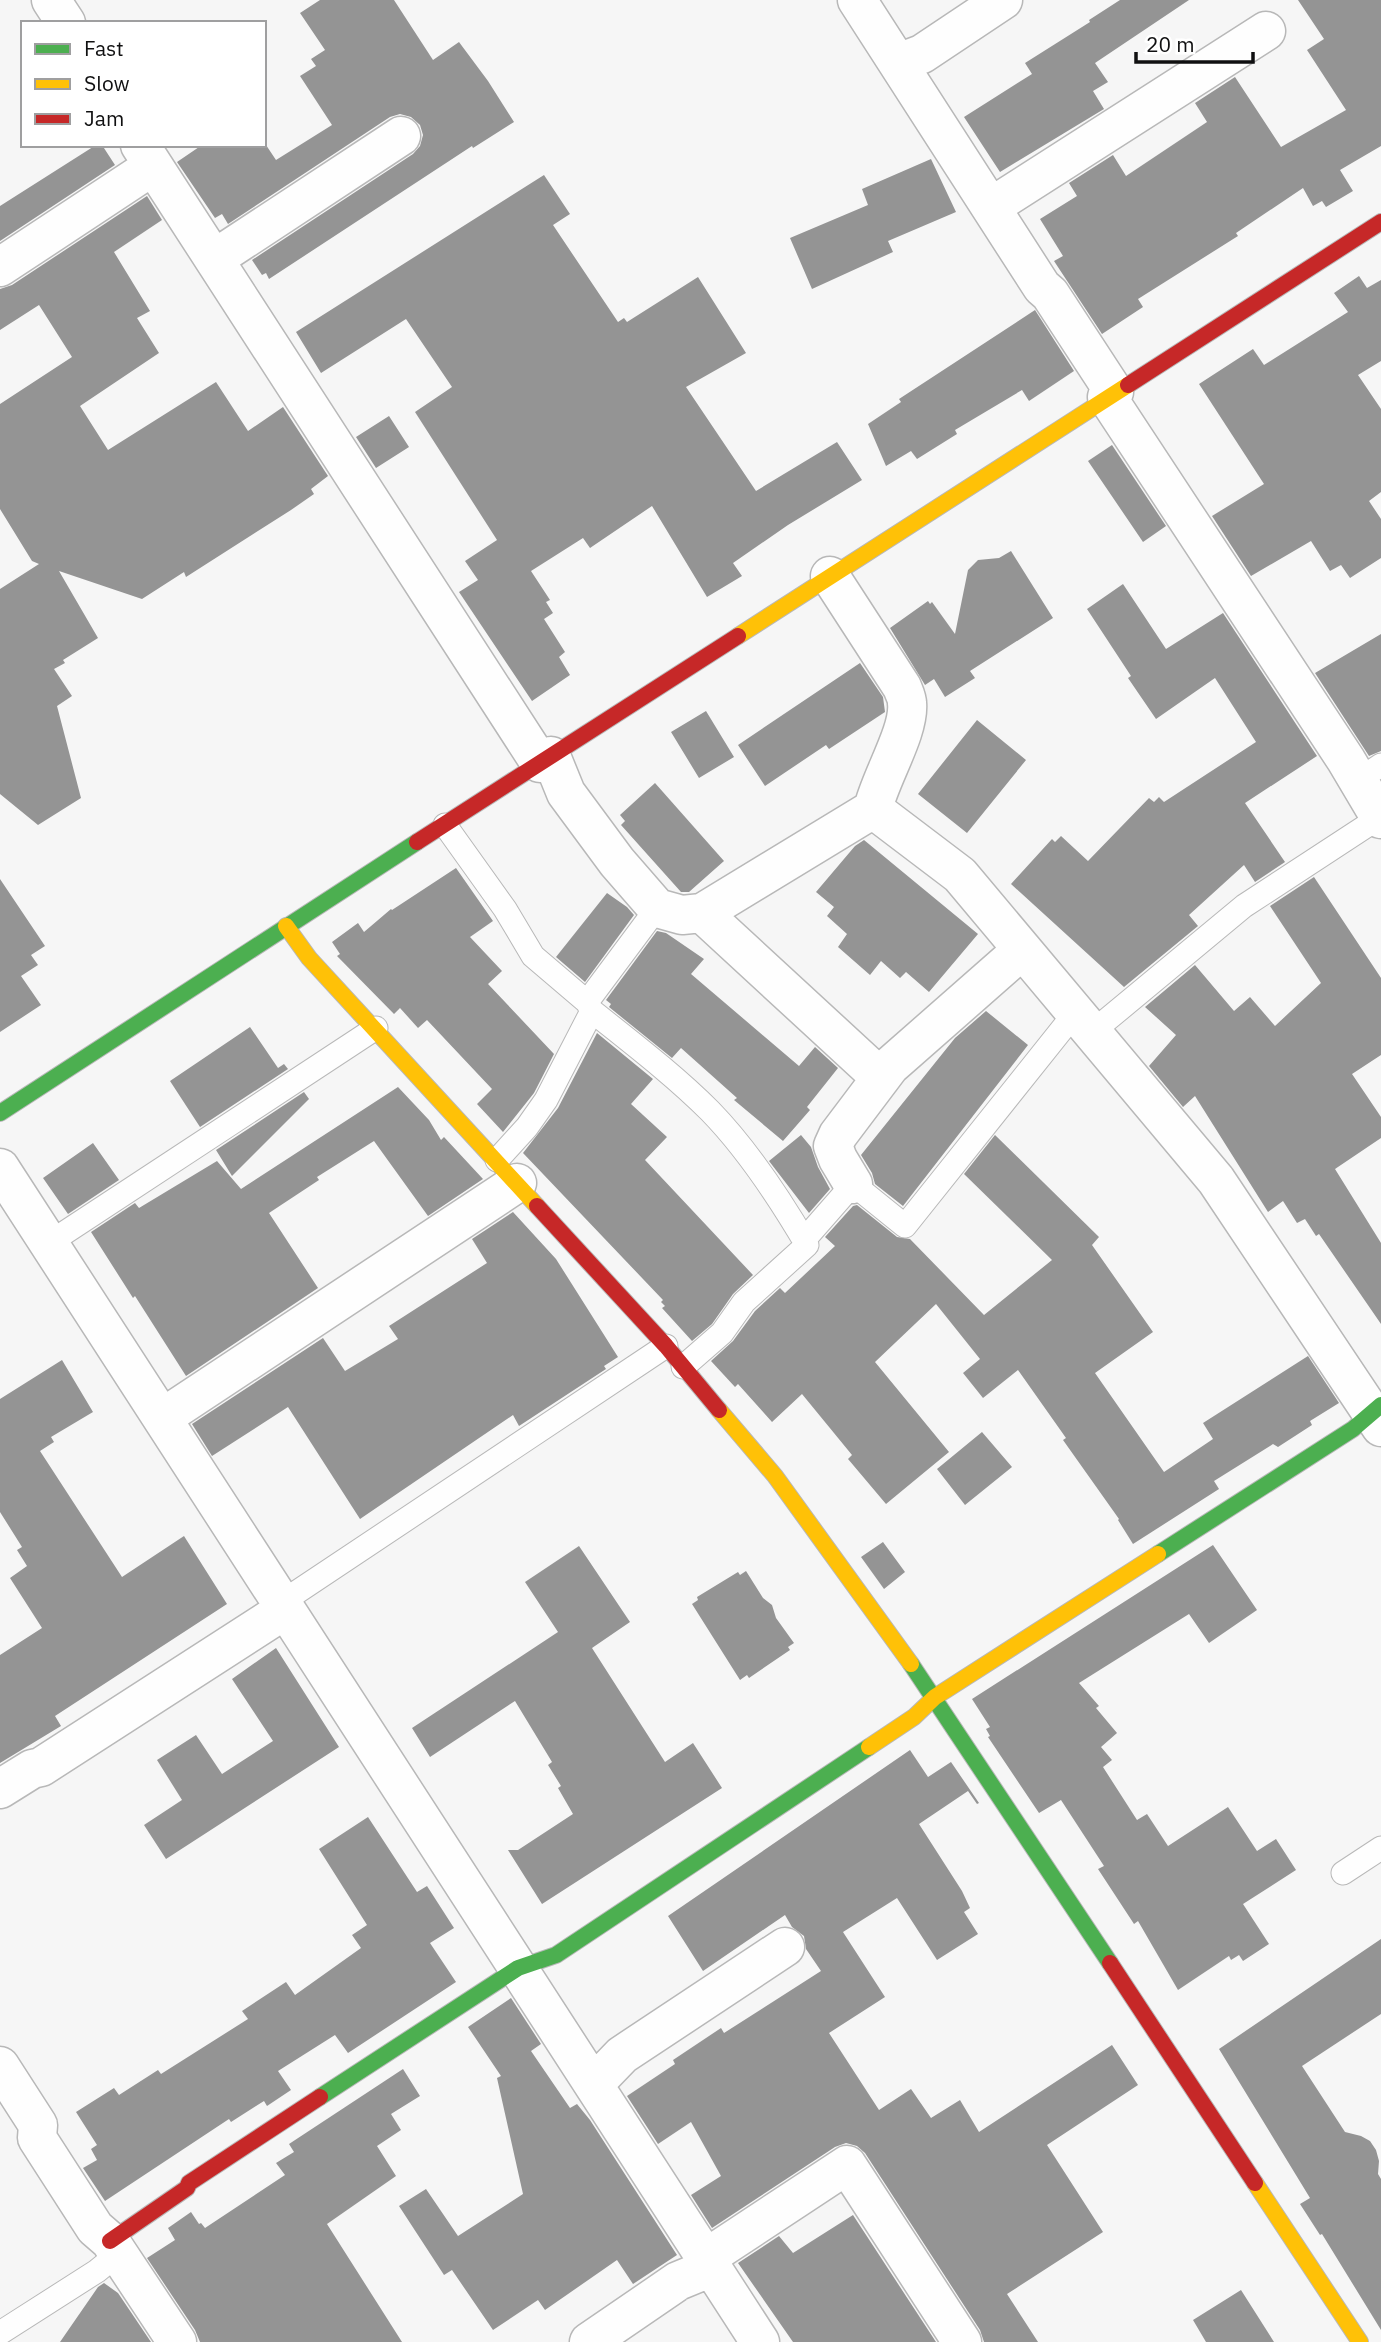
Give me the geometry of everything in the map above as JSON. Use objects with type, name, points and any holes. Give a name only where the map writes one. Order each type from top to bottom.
[{"type":"street","points":[[51,0],[65,21]]},
{"type":"street","points":[[858,0],[1042,287],[1050,294],[1111,394],[1346,760],[1369,773],[1380,818]]},
{"type":"street","points":[[898,63],[922,54],[1003,0]]},
{"type":"street","points":[[991,207],[1266,31]]},
{"type":"street","points":[[214,259],[401,136]]},
{"type":"street","points":[[0,267],[146,156],[566,793],[617,862],[657,908],[682,915],[702,913],[873,809],[877,790],[903,728],[907,702],[902,687],[830,576]]},
{"type":"street","points":[[0,1113],[1381,222]]},
{"type":"street","points":[[115,2247],[187,2188],[189,2183],[518,1968],[556,1955],[914,1717],[935,1697],[1378,1414],[1216,1180],[960,875],[873,809]]},
{"type":"street","points":[[702,913],[881,1078]]},
{"type":"street","points":[[286,926],[309,958],[666,1346],[775,1476],[935,1697],[1360,2342]]},
{"type":"street","points":[[853,1184],[833,1146],[838,1135],[890,1066],[1022,950]]},
{"type":"street","points":[[0,1168],[760,2342]]},
{"type":"street","points":[[162,1418],[507,1171]]},
{"type":"street","points":[[0,1789],[32,1769],[41,1767],[284,1606]]},
{"type":"street","points":[[594,2084],[622,2055],[785,1947]]},
{"type":"street","points":[[0,2066],[38,2124],[37,2138],[95,2228],[115,2247],[177,2342]]},
{"type":"street","points":[[589,2342],[709,2262],[846,2165],[962,2342]]},
{"type":"lane","points":[[804,1240],[853,1184],[905,1226],[1083,1023],[1244,906],[1380,818]]},
{"type":"lane","points":[[445,825],[505,909],[533,956],[710,1112],[764,1179],[807,1245],[744,1302],[722,1334],[683,1367]]},
{"type":"lane","points":[[507,1171],[527,1127],[546,1100],[590,1006],[657,908]]},
{"type":"lane","points":[[49,1243],[376,1028]]},
{"type":"lane","points":[[284,1606],[666,1346]]},
{"type":"lane","points":[[1343,1873],[1381,1848]]},
{"type":"lane","points":[[0,2333],[97,2271],[115,2247]]},
{"type":"building","points":[[320,0],[394,0],[433,60],[459,42],[514,122],[473,148],[472,146],[269,279],[266,273],[262,275],[252,260],[413,154],[420,146],[423,135],[420,125],[411,117],[400,114],[390,117],[228,224],[222,214],[215,218],[177,162],[199,147],[266,145],[276,160],[332,125],[300,76],[316,66],[311,59],[325,50],[300,13]]},
{"type":"building","points":[[1120,0],[1189,0],[1095,63],[1108,82],[1093,91],[1104,109],[1000,172],[964,117],[1032,74],[1025,63]]},
{"type":"building","points":[[1298,0],[1381,0],[1381,146],[1340,170],[1353,191],[1326,207],[1322,201],[1313,206],[1303,188],[1236,233],[1238,236],[1138,299],[1143,307],[1102,334],[1054,261],[1063,256],[1040,219],[1077,196],[1069,183],[1113,155],[1126,176],[1207,122],[1195,103],[1235,77],[1281,147],[1346,110],[1307,50],[1324,39]]},
{"type":"building","points":[[93,147],[103,147],[115,165],[0,241],[0,206]]},
{"type":"building","points":[[931,159],[956,212],[888,241],[893,252],[812,289],[790,238],[868,205],[862,189]]},
{"type":"building","points":[[544,175],[570,214],[553,225],[618,322],[624,318],[627,322],[698,277],[746,353],[686,387],[756,491],[837,442],[862,480],[788,525],[733,563],[742,576],[707,597],[652,506],[590,548],[583,538],[531,571],[550,600],[546,602],[553,613],[544,619],[565,652],[559,657],[570,675],[532,701],[459,592],[478,580],[465,561],[497,540],[415,412],[452,387],[406,319],[321,373],[296,332]]},
{"type":"building","points":[[147,196],[162,220],[114,252],[150,311],[137,318],[159,353],[80,406],[108,450],[216,382],[248,431],[283,407],[328,476],[311,489],[314,494],[291,510],[186,577],[184,572],[142,599],[59,571],[98,638],[63,660],[65,663],[54,669],[72,696],[57,706],[81,798],[38,825],[0,794],[0,589],[39,564],[32,561],[0,509],[0,404],[72,357],[39,305],[0,330],[0,289],[12,285]]},
{"type":"building","points":[[1359,276],[1367,288],[1381,280],[1381,361],[1358,375],[1381,409],[1381,492],[1369,501],[1381,519],[1381,558],[1350,578],[1341,565],[1330,571],[1311,541],[1251,576],[1212,516],[1264,484],[1199,384],[1253,349],[1264,365],[1348,312],[1334,293]]},
{"type":"building","points":[[1035,310],[1074,371],[1029,401],[1022,390],[955,430],[957,434],[917,459],[911,451],[886,466],[868,424],[901,402],[899,399]]},
{"type":"building","points":[[389,416],[409,447],[376,468],[356,437]]},
{"type":"building","points":[[1112,445],[1166,526],[1143,542],[1088,461]]},
{"type":"building","points":[[1011,551],[1053,618],[970,671],[975,678],[945,697],[934,679],[925,685],[890,628],[928,601],[930,604],[932,602],[955,634],[968,570],[978,560],[999,558]]},
{"type":"building","points":[[1123,584],[1166,649],[1223,613],[1317,756],[1245,803],[1285,862],[1255,882],[1244,865],[1189,915],[1198,926],[1124,987],[1011,884],[1052,839],[1055,842],[1061,836],[1088,861],[1149,798],[1154,802],[1159,797],[1164,802],[1256,742],[1215,678],[1156,719],[1087,609]]},
{"type":"building","points":[[1381,634],[1381,751],[1369,756],[1315,673]]},
{"type":"building","points":[[860,663],[883,697],[885,712],[829,749],[826,745],[765,786],[738,745]]},
{"type":"building","points":[[706,711],[734,757],[699,778],[671,732]]},
{"type":"building","points":[[977,720],[1026,760],[967,833],[918,794]]},
{"type":"building","points":[[655,783],[724,861],[689,892],[681,892],[621,825],[625,821],[620,815]]},
{"type":"building","points":[[864,840],[978,934],[929,992],[906,972],[900,978],[881,961],[870,975],[838,947],[847,934],[827,916],[834,907],[816,892],[855,846]]},
{"type":"building","points":[[456,868],[493,921],[470,937],[502,971],[488,984],[554,1054],[534,1093],[503,1132],[477,1104],[492,1089],[427,1020],[418,1028],[400,1008],[394,1014],[337,956],[340,954],[332,942],[358,923],[364,932],[391,909]]},
{"type":"building","points":[[1314,877],[1381,978],[1381,1055],[1352,1074],[1381,1117],[1381,1138],[1335,1169],[1381,1243],[1381,1324],[1319,1234],[1316,1236],[1305,1219],[1297,1223],[1283,1201],[1268,1212],[1195,1096],[1183,1107],[1149,1066],[1176,1035],[1145,1007],[1195,965],[1234,1011],[1250,997],[1275,1026],[1321,983],[1270,906]]},
{"type":"building","points":[[0,879],[45,946],[31,955],[38,965],[21,976],[41,1005],[0,1032]]},
{"type":"building","points":[[607,893],[634,915],[585,982],[556,957]]},
{"type":"building","points":[[657,931],[666,933],[704,959],[691,974],[799,1066],[815,1047],[838,1068],[807,1107],[810,1110],[783,1141],[734,1100],[737,1098],[681,1048],[672,1058],[609,1007],[611,1004],[606,1000]]},
{"type":"building","points":[[986,1011],[1028,1045],[903,1206],[875,1184],[861,1155],[955,1038]]},
{"type":"building","points":[[250,1027],[278,1068],[284,1064],[288,1069],[200,1127],[170,1081]]},
{"type":"building","points":[[597,1033],[653,1079],[631,1104],[667,1137],[645,1160],[753,1275],[733,1294],[712,1324],[692,1341],[662,1308],[665,1306],[661,1302],[663,1300],[523,1153],[558,1108]]},
{"type":"building","points":[[398,1087],[429,1120],[441,1140],[444,1137],[483,1179],[428,1216],[374,1141],[317,1177],[319,1180],[269,1213],[318,1288],[186,1376],[91,1232],[135,1203],[139,1208],[217,1161],[241,1189]]},
{"type":"building","points":[[304,1092],[309,1099],[232,1176],[216,1150]]},
{"type":"building","points":[[801,1135],[811,1147],[830,1189],[809,1213],[769,1161]]},
{"type":"building","points":[[995,1135],[1099,1237],[1092,1245],[1153,1332],[1095,1373],[1164,1472],[1213,1439],[1203,1423],[1308,1356],[1339,1403],[1310,1421],[1312,1425],[1278,1447],[1273,1444],[1214,1481],[1219,1489],[1133,1544],[1119,1519],[1063,1440],[1066,1438],[1018,1370],[983,1398],[963,1373],[980,1359],[936,1304],[875,1362],[949,1452],[886,1504],[848,1459],[852,1455],[802,1394],[772,1422],[738,1384],[735,1387],[711,1361],[733,1341],[755,1311],[780,1288],[785,1293],[835,1246],[825,1237],[853,1206],[857,1205],[897,1237],[910,1239],[984,1315],[1052,1260],[964,1174]]},
{"type":"building","points":[[93,1143],[119,1180],[68,1214],[43,1178]]},
{"type":"building","points":[[513,1212],[556,1259],[618,1357],[604,1366],[606,1369],[519,1426],[513,1415],[360,1519],[288,1407],[212,1456],[192,1424],[323,1338],[345,1371],[398,1339],[389,1326],[487,1263],[472,1239]]},
{"type":"building","points":[[62,1360],[93,1412],[51,1437],[54,1442],[40,1451],[122,1577],[184,1536],[227,1604],[55,1716],[61,1726],[0,1763],[0,1655],[42,1628],[10,1578],[27,1566],[17,1550],[22,1547],[0,1512],[0,1399]]},
{"type":"building","points":[[982,1432],[1012,1467],[965,1505],[937,1469]]},
{"type":"building","points":[[883,1542],[905,1572],[884,1589],[861,1557]]},
{"type":"building","points":[[1213,1545],[1257,1610],[1209,1643],[1189,1614],[1079,1683],[1117,1733],[1101,1747],[1112,1760],[1103,1767],[1137,1820],[1147,1814],[1168,1846],[1228,1807],[1257,1851],[1276,1839],[1296,1870],[1243,1904],[1269,1944],[1243,1961],[1239,1955],[1231,1960],[1229,1956],[1178,1990],[1138,1921],[1134,1924],[1098,1869],[1104,1866],[1061,1800],[1039,1813],[988,1737],[990,1736],[986,1729],[990,1727],[972,1699]]},
{"type":"building","points":[[579,1546],[630,1622],[592,1648],[665,1762],[693,1743],[722,1788],[542,1904],[508,1850],[518,1850],[573,1814],[548,1765],[552,1762],[515,1701],[430,1757],[412,1728],[558,1632],[525,1582]]},
{"type":"building","points":[[746,1571],[763,1598],[772,1605],[776,1618],[794,1643],[788,1647],[790,1650],[749,1678],[747,1675],[740,1680],[692,1604],[698,1600],[697,1597],[738,1572],[740,1575]]},
{"type":"building","points":[[276,1648],[339,1747],[166,1859],[144,1825],[182,1800],[157,1760],[196,1735],[222,1774],[273,1741],[232,1679]]},
{"type":"building","points":[[910,1750],[928,1777],[951,1762],[979,1803],[977,1804],[968,1791],[919,1824],[962,1891],[970,1908],[964,1912],[978,1934],[937,1960],[897,1898],[843,1932],[885,1997],[829,2033],[879,2110],[911,2089],[931,2118],[960,2100],[979,2132],[1112,2045],[1138,2085],[1047,2145],[1103,2232],[1007,2294],[1038,2342],[984,2342],[980,2330],[865,2153],[857,2146],[846,2143],[835,2147],[712,2228],[691,2195],[721,2176],[691,2122],[658,2144],[627,2096],[675,2064],[673,2060],[721,2028],[724,2033],[821,1971],[806,1949],[804,1936],[792,1927],[785,1915],[703,1971],[668,1916]]},
{"type":"building","points":[[368,1817],[417,1892],[427,1886],[454,1928],[430,1943],[456,1982],[348,2053],[335,2035],[278,2071],[291,2090],[267,2106],[264,2101],[231,2122],[229,2119],[105,2201],[83,2168],[97,2160],[91,2149],[97,2145],[76,2112],[114,2088],[119,2095],[158,2070],[161,2074],[248,2019],[242,2011],[286,1982],[295,1995],[361,1948],[352,1935],[367,1925],[319,1849]]},
{"type":"building","points":[[1381,1939],[1381,2014],[1302,2066],[1345,2132],[1370,2141],[1376,2150],[1378,2174],[1381,2179],[1381,2330],[1322,2234],[1320,2235],[1300,2204],[1310,2198],[1219,2049]]},
{"type":"building","points":[[511,1998],[541,2044],[531,2051],[570,2108],[577,2104],[590,2120],[677,2255],[633,2284],[617,2260],[545,2310],[538,2300],[493,2330],[452,2270],[444,2275],[399,2206],[426,2189],[458,2236],[523,2194],[497,2078],[501,2076],[468,2027]]},
{"type":"building","points":[[403,2069],[420,2096],[391,2114],[401,2130],[377,2146],[396,2176],[327,2224],[402,2342],[200,2342],[195,2330],[147,2258],[175,2240],[168,2228],[191,2212],[205,2228],[285,2175],[276,2163],[294,2152],[289,2144]]},
{"type":"building","points":[[853,2215],[936,2342],[793,2342],[738,2263],[779,2236],[793,2253]]},
{"type":"building","points":[[104,2283],[118,2293],[151,2342],[60,2342],[98,2287]]},
{"type":"building","points":[[1241,2290],[1274,2342],[1206,2342],[1193,2320]]},
{"type":"traffic: fast","points":[[0,1113],[417,842]]},
{"type":"traffic: fast","points":[[1158,1554],[1353,1429],[1381,1405]]},
{"type":"traffic: fast","points":[[911,1664],[1110,1963]]},
{"type":"traffic: fast","points":[[320,2097],[518,1968],[556,1955],[869,1747]]},
{"type":"traffic: slow","points":[[738,636],[1128,385]]},
{"type":"traffic: slow","points":[[286,926],[309,958],[537,1206]]},
{"type":"traffic: slow","points":[[719,1410],[775,1476],[911,1664]]},
{"type":"traffic: slow","points":[[869,1747],[914,1717],[935,1697],[1158,1554]]},
{"type":"traffic: slow","points":[[1255,2183],[1360,2342]]},
{"type":"traffic: jam","points":[[1128,385],[1381,222]]},
{"type":"traffic: jam","points":[[417,842],[738,636]]},
{"type":"traffic: jam","points":[[537,1206],[666,1346],[719,1410]]},
{"type":"traffic: jam","points":[[1110,1963],[1255,2183]]},
{"type":"traffic: jam","points":[[110,2241],[187,2188],[189,2183],[320,2097]]}]
